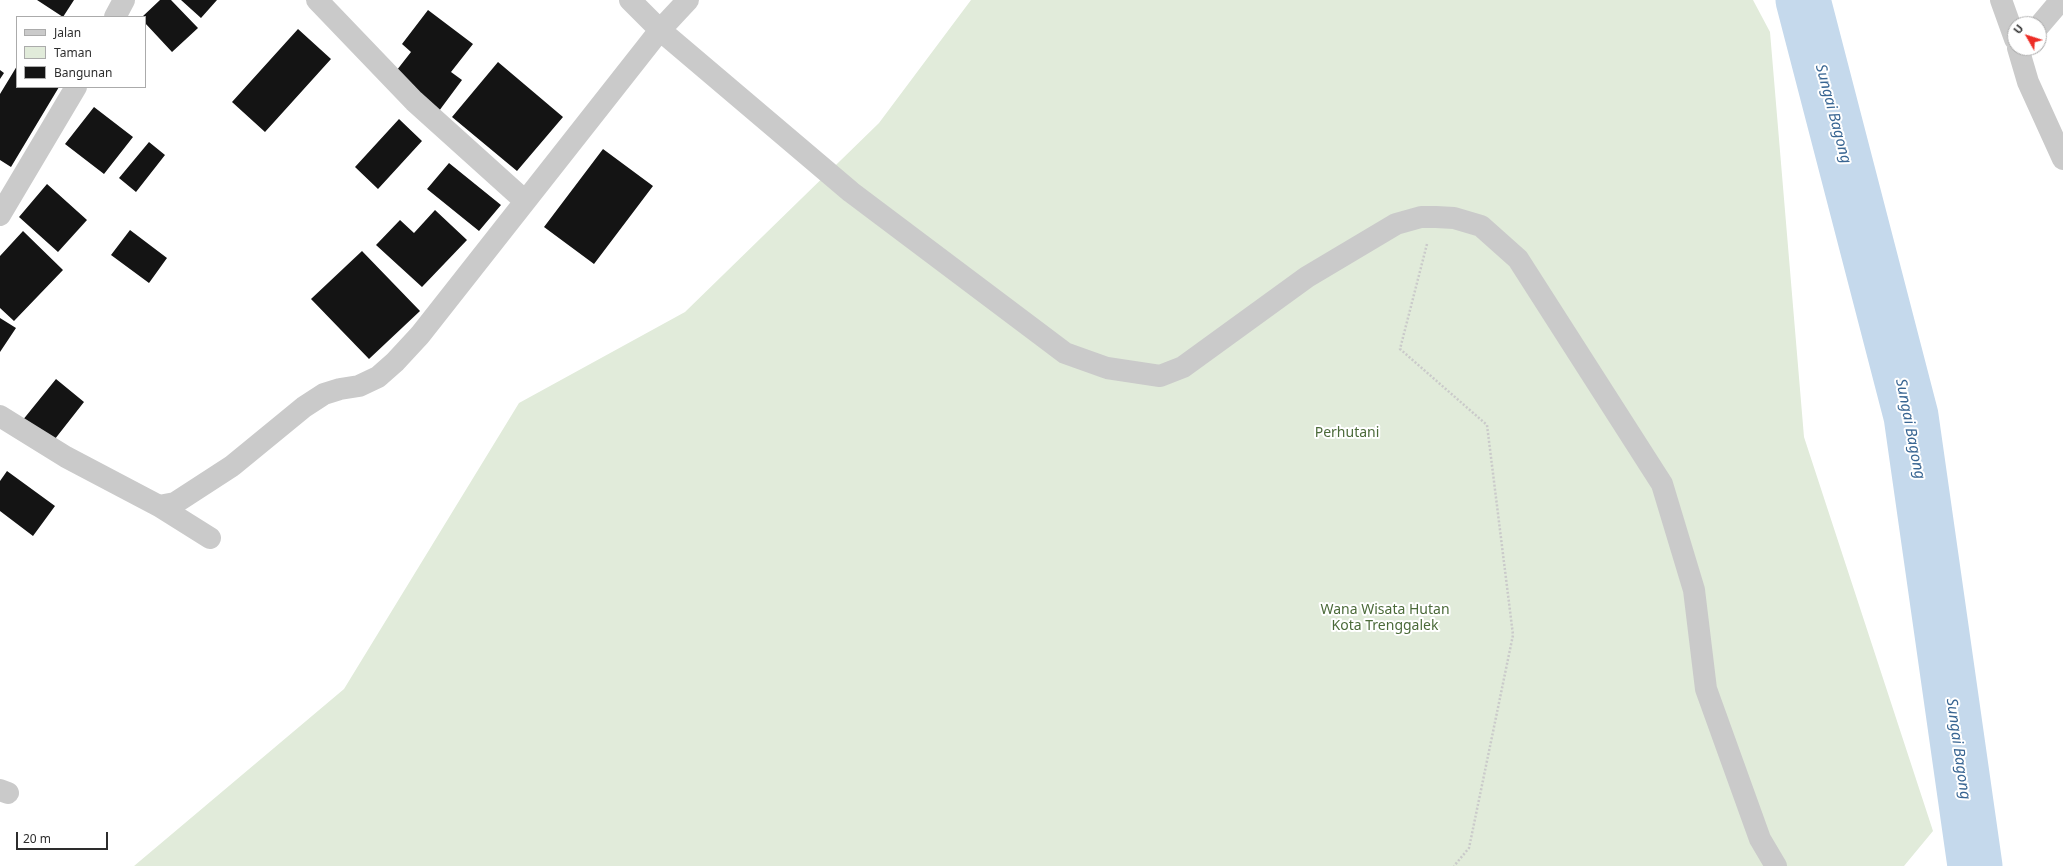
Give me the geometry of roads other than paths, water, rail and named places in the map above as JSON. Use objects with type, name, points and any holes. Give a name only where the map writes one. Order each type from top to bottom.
[{"type":"street","points":[[116,16],[124,0]]},
{"type":"street","points":[[317,0],[414,101],[525,201]]},
{"type":"street","points":[[630,0],[660,30],[851,192],[1066,353],[1107,368],[1160,376],[1183,368],[1307,277],[1396,224],[1421,217],[1436,217],[1454,218],[1481,226],[1518,259],[1662,484],[1694,590],[1706,689],[1760,839],[1776,866]]},
{"type":"street","points":[[159,506],[175,503],[200,488],[232,466],[304,407],[324,394],[340,389],[359,386],[378,377],[395,362],[420,335],[660,30],[688,0]]},
{"type":"street","points":[[2001,0],[2007,17]]},
{"type":"street","points":[[2047,17],[2061,0]]},
{"type":"street","points":[[2020,56],[2028,82],[2063,159]]},
{"type":"street","points":[[0,215],[75,88]]},
{"type":"street","points":[[0,416],[66,457],[159,506],[210,538]]},
{"type":"waterway","name":"Sungai Bagong","points":[[1803,0],[1911,416],[1975,866]]},
{"type":"park label","name":"Perhutani","points":[[1347,433]]},
{"type":"park label","name":"Wana Wisata Hutan Kota Trenggalek","points":[[1385,618]]}]
